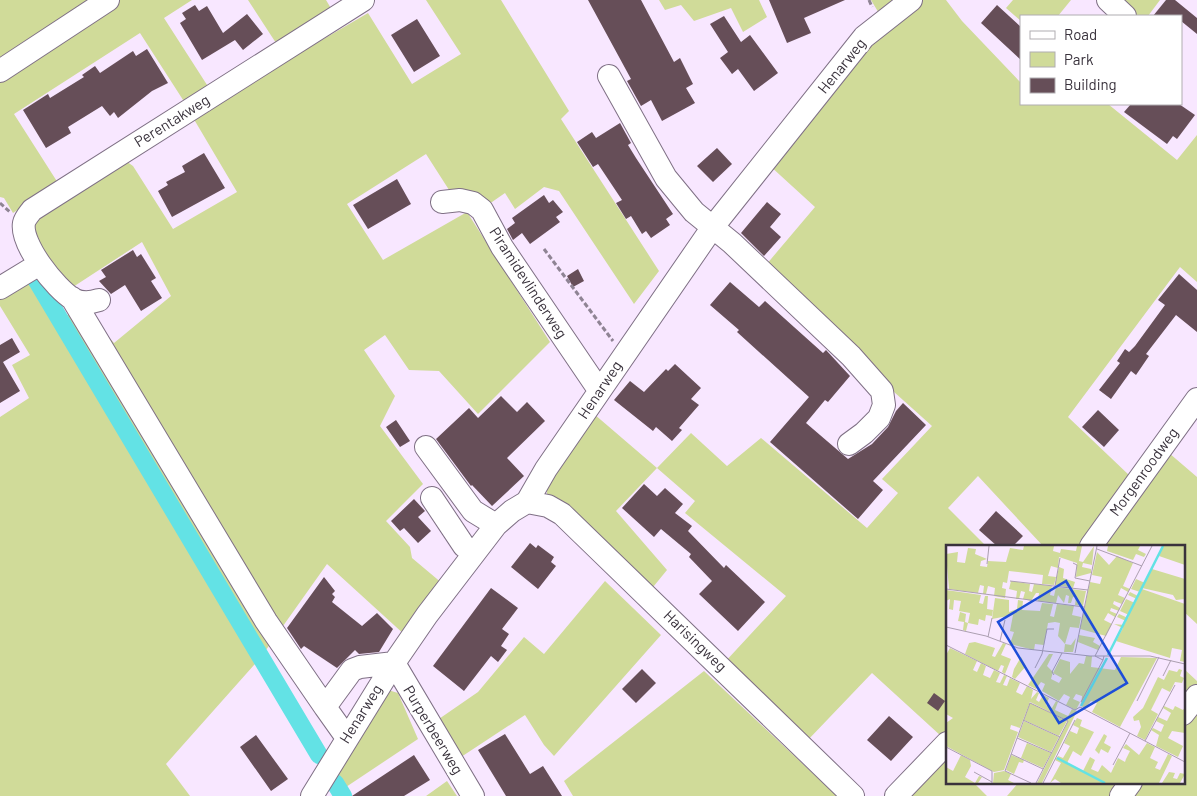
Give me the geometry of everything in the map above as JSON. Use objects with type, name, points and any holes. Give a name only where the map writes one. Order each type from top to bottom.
[{"type":"street","points":[[0,71],[108,0]]},
{"type":"street","name":"Perentakweg","points":[[38,265],[24,231],[24,223],[32,210],[362,0]]},
{"type":"street","name":"Henarweg","points":[[312,796],[346,738],[426,615],[496,525],[512,511],[527,502],[546,469],[599,390],[712,228],[864,37],[911,0]]},
{"type":"street","points":[[1108,0],[1124,15]]},
{"type":"street","points":[[609,76],[666,178],[694,212],[732,242],[851,356],[882,390],[884,405],[879,418],[849,444]]},
{"type":"street","name":"Piramidevlinderweg","points":[[442,202],[460,200],[473,203],[482,210],[502,247],[599,390]]},
{"type":"street","points":[[0,288],[38,265],[72,298],[266,621],[346,738]]},
{"type":"street","points":[[72,298],[90,303],[99,300]]},
{"type":"street","name":"Morgenroodweg","points":[[1093,545],[1197,399]]},
{"type":"street","points":[[426,448],[473,511],[496,525]]},
{"type":"street","points":[[432,498],[464,546],[474,554]]},
{"type":"street","name":"Harisingweg","points":[[527,502],[548,506],[562,514],[853,796]]},
{"type":"street","points":[[325,707],[352,670],[360,667],[394,663]]},
{"type":"street","name":"Purperbeerweg","points":[[394,663],[473,796]]},
{"type":"street","points":[[1184,713],[1197,696]]},
{"type":"street","points":[[896,796],[946,744]]},
{"type":"street","points":[[1121,796],[1130,784]]},
{"type":"path","points":[[544,249],[623,356]]},
{"type":"green space","points":[[0,0],[99,0],[0,65]]},
{"type":"green space","points":[[119,0],[192,0],[164,18],[209,88],[185,103],[140,33],[14,114],[58,183],[13,213],[4,198],[0,197],[0,77]]},
{"type":"green space","points":[[248,0],[326,0],[332,10],[276,43]]},
{"type":"green space","points":[[426,0],[501,0],[569,111],[561,119],[659,271],[634,304],[559,191],[544,187],[515,209],[505,193],[479,211],[451,193],[426,154],[347,204],[383,260],[467,212],[550,342],[478,414],[439,371],[409,370],[385,335],[364,350],[395,396],[380,426],[423,484],[386,521],[410,547],[412,558],[443,584],[406,636],[327,564],[261,657],[166,764],[190,796],[0,796],[0,417],[29,398],[12,365],[30,355],[0,306],[0,298],[34,276],[57,314],[91,317],[114,343],[171,296],[142,242],[73,287],[41,261],[28,225],[123,159],[133,166],[173,229],[237,192],[192,116],[368,13],[412,84],[461,54]]},
{"type":"green space","points":[[659,0],[759,0],[767,17],[743,32],[731,8],[694,21],[681,5],[665,10]]},
{"type":"green space","points":[[871,0],[899,0],[880,15]]},
{"type":"green space","points":[[921,0],[946,0],[962,21],[1020,82],[1020,105],[1109,105],[1177,160],[1197,135],[1197,282],[1180,267],[1068,417],[1130,476],[1080,545],[1042,545],[978,476],[948,508],[985,545],[946,545],[946,730],[941,736],[872,673],[807,741],[724,663],[786,596],[685,513],[695,501],[657,468],[691,433],[727,466],[761,438],[867,528],[898,493],[882,479],[932,426],[760,272],[815,207],[769,165],[859,49]]},
{"type":"green space","points":[[1013,0],[1071,0],[1059,15],[1020,15],[1020,20],[1006,8]]},
{"type":"green space","points":[[1113,0],[1160,0],[1149,15],[1131,15]]},
{"type":"green space","points":[[594,414],[657,468],[616,511],[667,570],[649,592],[547,494],[547,480]]},
{"type":"green space","points":[[1169,453],[1197,477],[1197,624],[1184,612],[1184,545],[1097,545]]},
{"type":"green space","points":[[605,581],[661,635],[554,756],[544,745],[525,715],[458,759],[436,721],[478,692],[524,637],[544,654]]},
{"type":"green space","points":[[1184,669],[1197,681],[1197,685],[1184,702]]},
{"type":"green space","points":[[704,671],[837,796],[573,796],[564,781]]},
{"type":"green space","points":[[388,690],[398,693],[418,739],[340,791],[331,776]]},
{"type":"green space","points":[[1197,707],[1197,796],[1128,796],[1137,784],[1184,784],[1184,724]]},
{"type":"green space","points":[[946,759],[946,784],[975,784],[987,796],[905,796]]},
{"type":"green space","points":[[447,781],[457,796],[426,796]]},
{"type":"green space","points":[[1017,784],[1122,784],[1113,796],[1007,796]]},
{"type":"building","points":[[588,0],[641,0],[674,62],[680,58],[693,84],[686,88],[695,103],[662,121],[651,100],[641,106],[627,81],[631,79]]},
{"type":"building","points":[[769,0],[845,0],[804,18],[811,33],[787,43]]},
{"type":"building","points":[[1166,0],[1175,0],[1197,18],[1197,34],[1182,22],[1182,15],[1154,15]]},
{"type":"building","points":[[195,5],[199,11],[207,6],[223,33],[247,14],[263,34],[243,50],[235,40],[202,60],[180,23],[186,19],[182,13]]},
{"type":"building","points":[[997,5],[1020,26],[1020,59],[981,23]]},
{"type":"building","points":[[724,16],[741,42],[750,35],[778,73],[754,91],[738,69],[732,74],[720,58],[728,52],[710,24]]},
{"type":"building","points":[[417,19],[440,56],[414,72],[391,35]]},
{"type":"building","points":[[147,49],[168,83],[152,91],[118,118],[114,112],[110,116],[102,106],[68,127],[71,133],[46,148],[23,110],[48,94],[50,98],[84,77],[82,75],[95,66],[100,73],[133,51],[136,56]]},
{"type":"building","points":[[1130,105],[1180,105],[1195,115],[1177,139],[1173,136],[1167,144],[1124,112]]},
{"type":"building","points":[[620,123],[631,143],[628,145],[673,214],[666,219],[670,225],[651,238],[646,231],[642,234],[631,216],[626,219],[616,203],[622,200],[598,164],[593,167],[577,142],[592,132],[596,138]]},
{"type":"building","points":[[717,148],[732,164],[713,182],[697,166]]},
{"type":"building","points":[[204,153],[225,188],[172,217],[158,191],[168,185],[166,182],[185,172],[182,166]]},
{"type":"building","points":[[397,179],[411,204],[368,229],[353,205]]},
{"type":"building","points":[[544,195],[549,203],[553,200],[563,212],[556,217],[560,222],[530,244],[522,233],[513,240],[507,229],[515,223],[512,218]]},
{"type":"building","points":[[767,202],[781,214],[770,227],[781,237],[764,256],[741,233]]},
{"type":"building","points":[[133,250],[137,257],[141,254],[156,278],[151,281],[162,298],[141,311],[125,285],[111,294],[99,281],[106,277],[101,270]]},
{"type":"building","points":[[578,269],[584,281],[573,287],[567,276]]},
{"type":"building","points":[[1179,274],[1197,290],[1197,332],[1176,315],[1146,354],[1149,356],[1136,375],[1131,371],[1111,399],[1099,390],[1120,363],[1117,361],[1125,349],[1129,352],[1135,346],[1165,305],[1158,300]]},
{"type":"building","points":[[730,282],[759,307],[765,301],[823,353],[826,350],[850,376],[828,402],[825,400],[806,423],[848,459],[872,444],[888,427],[896,411],[903,403],[926,425],[873,481],[883,490],[858,519],[770,442],[809,397],[710,305]]},
{"type":"building","points":[[12,338],[20,352],[3,362],[20,391],[0,403],[0,345]]},
{"type":"building","points":[[675,364],[701,388],[691,399],[699,405],[679,428],[682,430],[672,441],[656,427],[653,431],[614,400],[630,381],[644,392],[666,369],[668,371]]},
{"type":"building","points":[[501,396],[517,412],[527,402],[545,421],[507,458],[524,476],[492,506],[471,486],[436,439],[469,408],[478,418]]},
{"type":"building","points":[[1098,410],[1119,430],[1104,447],[1082,427]]},
{"type":"building","points":[[396,420],[410,441],[400,447],[386,427]]},
{"type":"building","points":[[644,484],[657,496],[665,488],[683,504],[675,513],[692,526],[688,531],[724,568],[726,565],[765,602],[738,631],[699,594],[712,581],[689,557],[691,554],[661,529],[654,537],[622,508]]},
{"type":"building","points":[[414,499],[425,511],[418,517],[431,531],[418,543],[404,528],[400,531],[391,521]]},
{"type":"building","points":[[996,511],[1023,536],[1014,545],[996,545],[979,530]]},
{"type":"building","points":[[530,543],[536,548],[538,545],[554,557],[551,562],[556,566],[538,589],[511,567]]},
{"type":"building","points":[[324,577],[335,591],[332,594],[335,597],[332,602],[362,626],[377,613],[393,629],[379,652],[359,654],[355,650],[337,668],[304,646],[301,649],[287,628]]},
{"type":"building","points":[[491,588],[518,608],[502,629],[509,634],[501,646],[507,650],[498,662],[491,656],[464,691],[433,666]]},
{"type":"building","points":[[642,669],[656,683],[636,703],[622,689]]},
{"type":"building","points":[[934,693],[945,701],[938,711],[927,703]]},
{"type":"building","points":[[889,716],[913,737],[891,761],[867,740]]},
{"type":"building","points":[[505,734],[530,774],[543,766],[562,796],[506,796],[478,750]]},
{"type":"building","points":[[256,735],[288,779],[271,791],[240,747]]},
{"type":"building","points":[[414,755],[430,780],[404,796],[352,796]]},
{"type":"waterway","points":[[34,276],[319,755]]},
{"type":"waterway","points":[[335,783],[343,796]]}]
